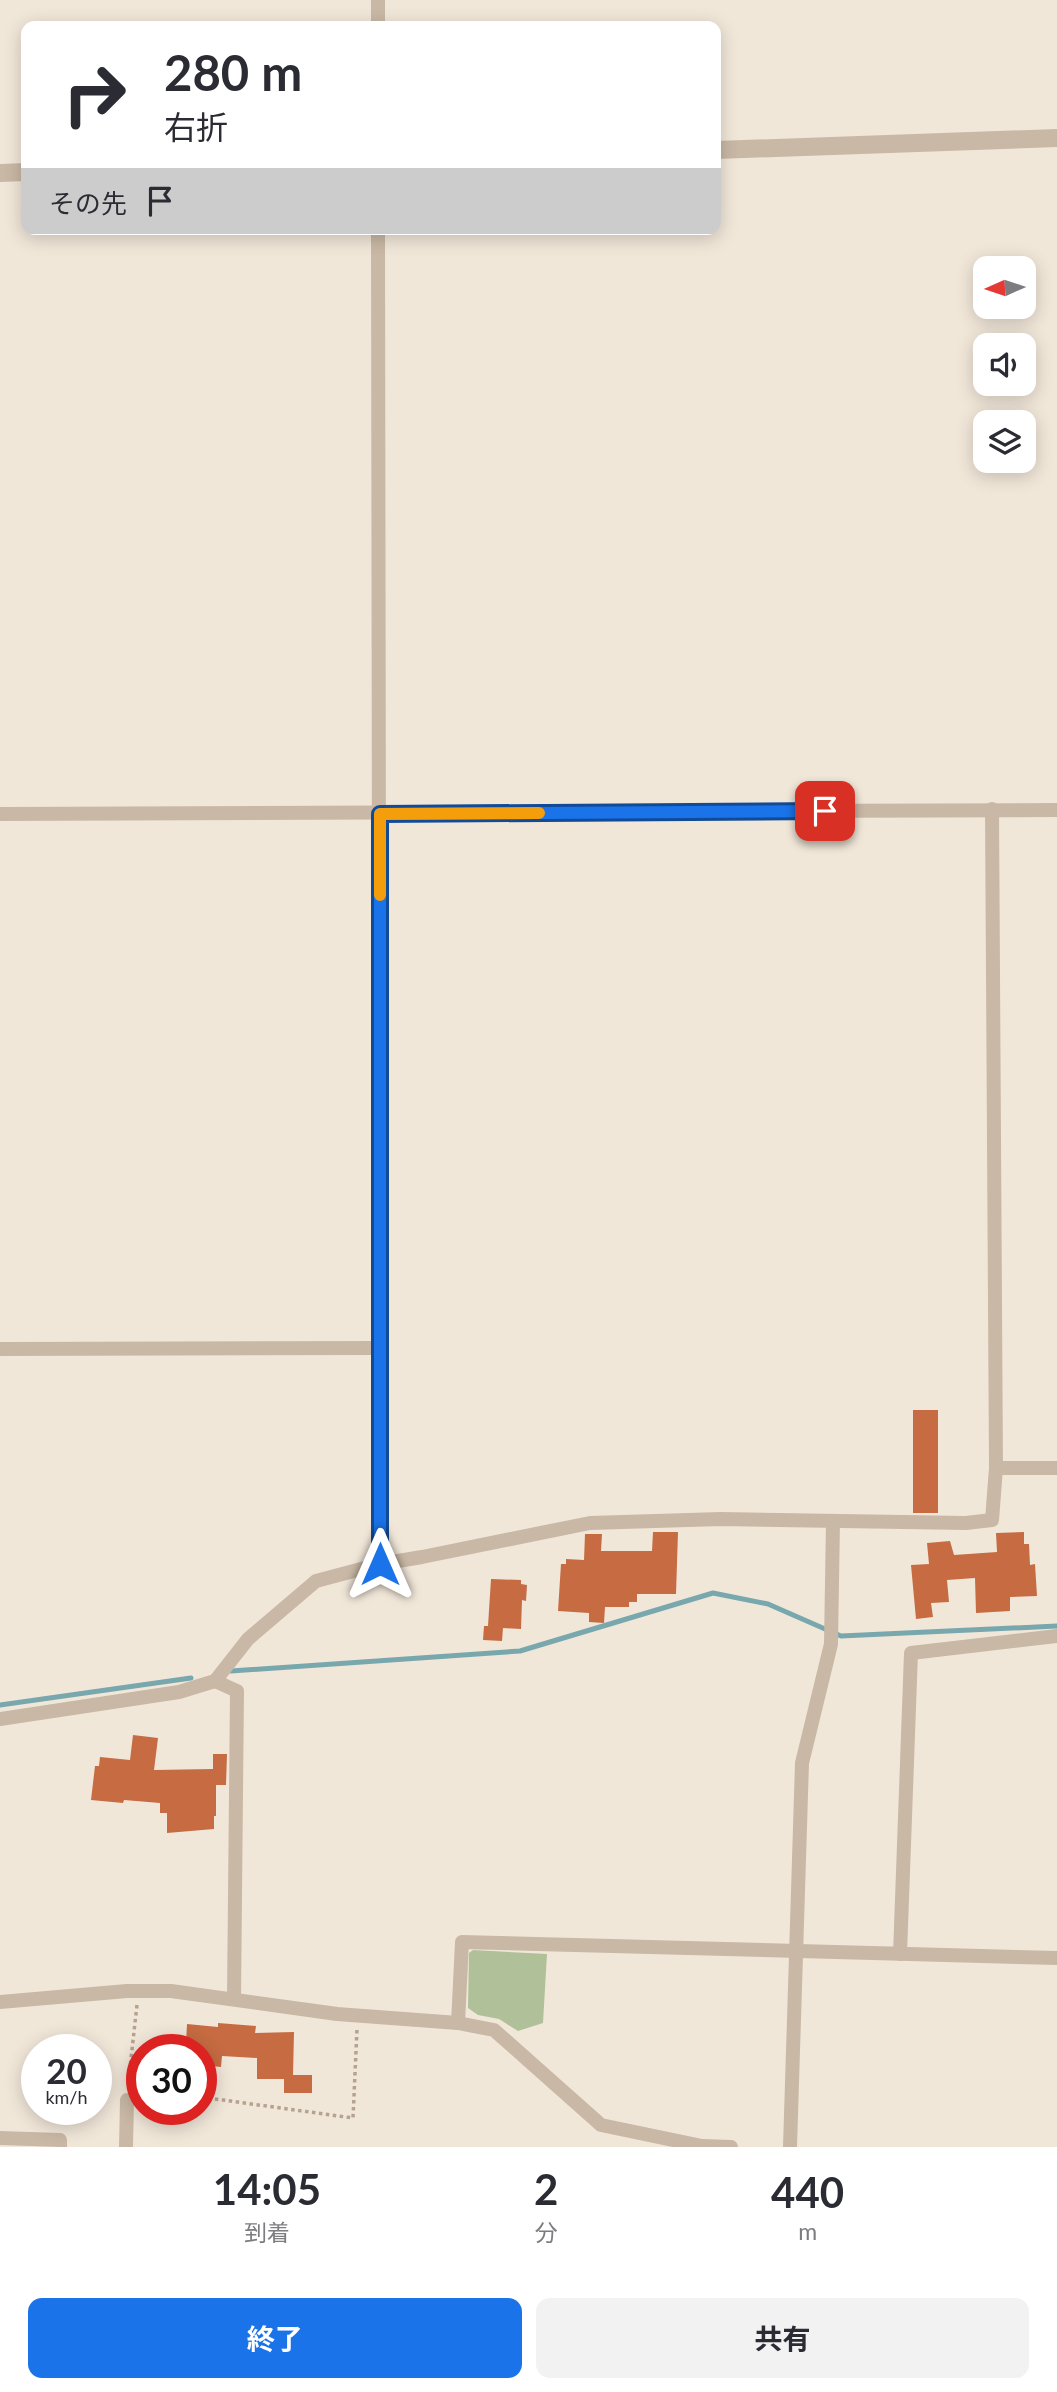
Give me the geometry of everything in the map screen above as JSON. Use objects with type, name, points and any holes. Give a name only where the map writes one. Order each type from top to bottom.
[{"type":"street","points":[[378,0],[378,21]]},
{"type":"street","points":[[721,150],[1057,138]]},
{"type":"street","points":[[0,173],[21,172]]},
{"type":"street","points":[[378,235],[380,1564]]},
{"type":"street","points":[[0,1719],[179,1692],[215,1681],[248,1639],[316,1581],[380,1564],[590,1523],[721,1520],[966,1523],[992,1520],[996,1468],[992,809]]},
{"type":"street","points":[[0,814],[1057,810]]},
{"type":"street","points":[[0,1349],[380,1348]]},
{"type":"street","points":[[996,1468],[1057,1468]]},
{"type":"street","points":[[790,2147],[802,1763],[832,1633],[833,1521]]},
{"type":"street","points":[[900,1954],[911,1653],[1057,1636]]},
{"type":"street","points":[[215,1681],[237,1691],[234,1999]]},
{"type":"street","points":[[458,2023],[462,1942],[1057,1958]]},
{"type":"street","points":[[0,2002],[138,1991],[171,1992],[358,2015],[458,2023],[494,2030],[601,2125],[702,2146],[730,2147]]},
{"type":"street","points":[[126,2147],[127,2125]]},
{"type":"street","points":[[0,2138],[60,2140],[60,2147]]},
{"type":"path","points":[[134,2034],[138,1991]]},
{"type":"path","points":[[217,2099],[353,2118],[358,2015]]},
{"type":"green space","points":[[473,1950],[547,1954],[543,2023],[518,2031],[499,2019],[478,2015],[468,2008],[469,1953]]},
{"type":"building","points":[[913,1410],[938,1410],[938,1513],[913,1513]]},
{"type":"building","points":[[653,1532],[678,1532],[676,1594],[637,1594],[637,1602],[629,1602],[629,1607],[605,1607],[604,1623],[589,1622],[589,1613],[558,1611],[561,1564],[566,1564],[566,1559],[584,1560],[585,1534],[602,1534],[601,1551],[652,1551]]},
{"type":"building","points":[[1024,1532],[1024,1544],[1029,1544],[1030,1565],[1035,1564],[1037,1596],[1010,1597],[1010,1611],[976,1613],[975,1578],[947,1580],[949,1602],[931,1603],[933,1617],[916,1619],[911,1565],[929,1564],[927,1543],[950,1541],[954,1555],[997,1552],[996,1533]]},
{"type":"building","points":[[491,1579],[521,1580],[521,1584],[527,1585],[526,1601],[522,1600],[521,1629],[503,1628],[502,1641],[483,1640],[484,1626],[488,1626]]},
{"type":"building","points":[[133,1735],[158,1738],[154,1770],[213,1769],[213,1754],[227,1754],[226,1785],[216,1785],[214,1829],[167,1833],[167,1813],[160,1813],[160,1803],[91,1800],[95,1766],[99,1766],[100,1757],[130,1760]]},
{"type":"building","points":[[218,2023],[256,2026],[255,2033],[294,2032],[293,2075],[312,2075],[312,2093],[284,2093],[284,2079],[257,2079],[257,2058],[222,2056],[221,2067],[217,2067],[217,2034],[186,2034],[187,2024],[218,2027]]},
{"type":"waterway","points":[[231,1671],[520,1651],[713,1593],[768,1604],[841,1636],[1057,1626]]},
{"type":"waterway","points":[[0,1705],[191,1678]]},
{"type":"slow traffic","points":[[380,895],[380,814],[539,813]]},
{"type":"route","points":[[380,1564],[380,814],[825,811]]}]
